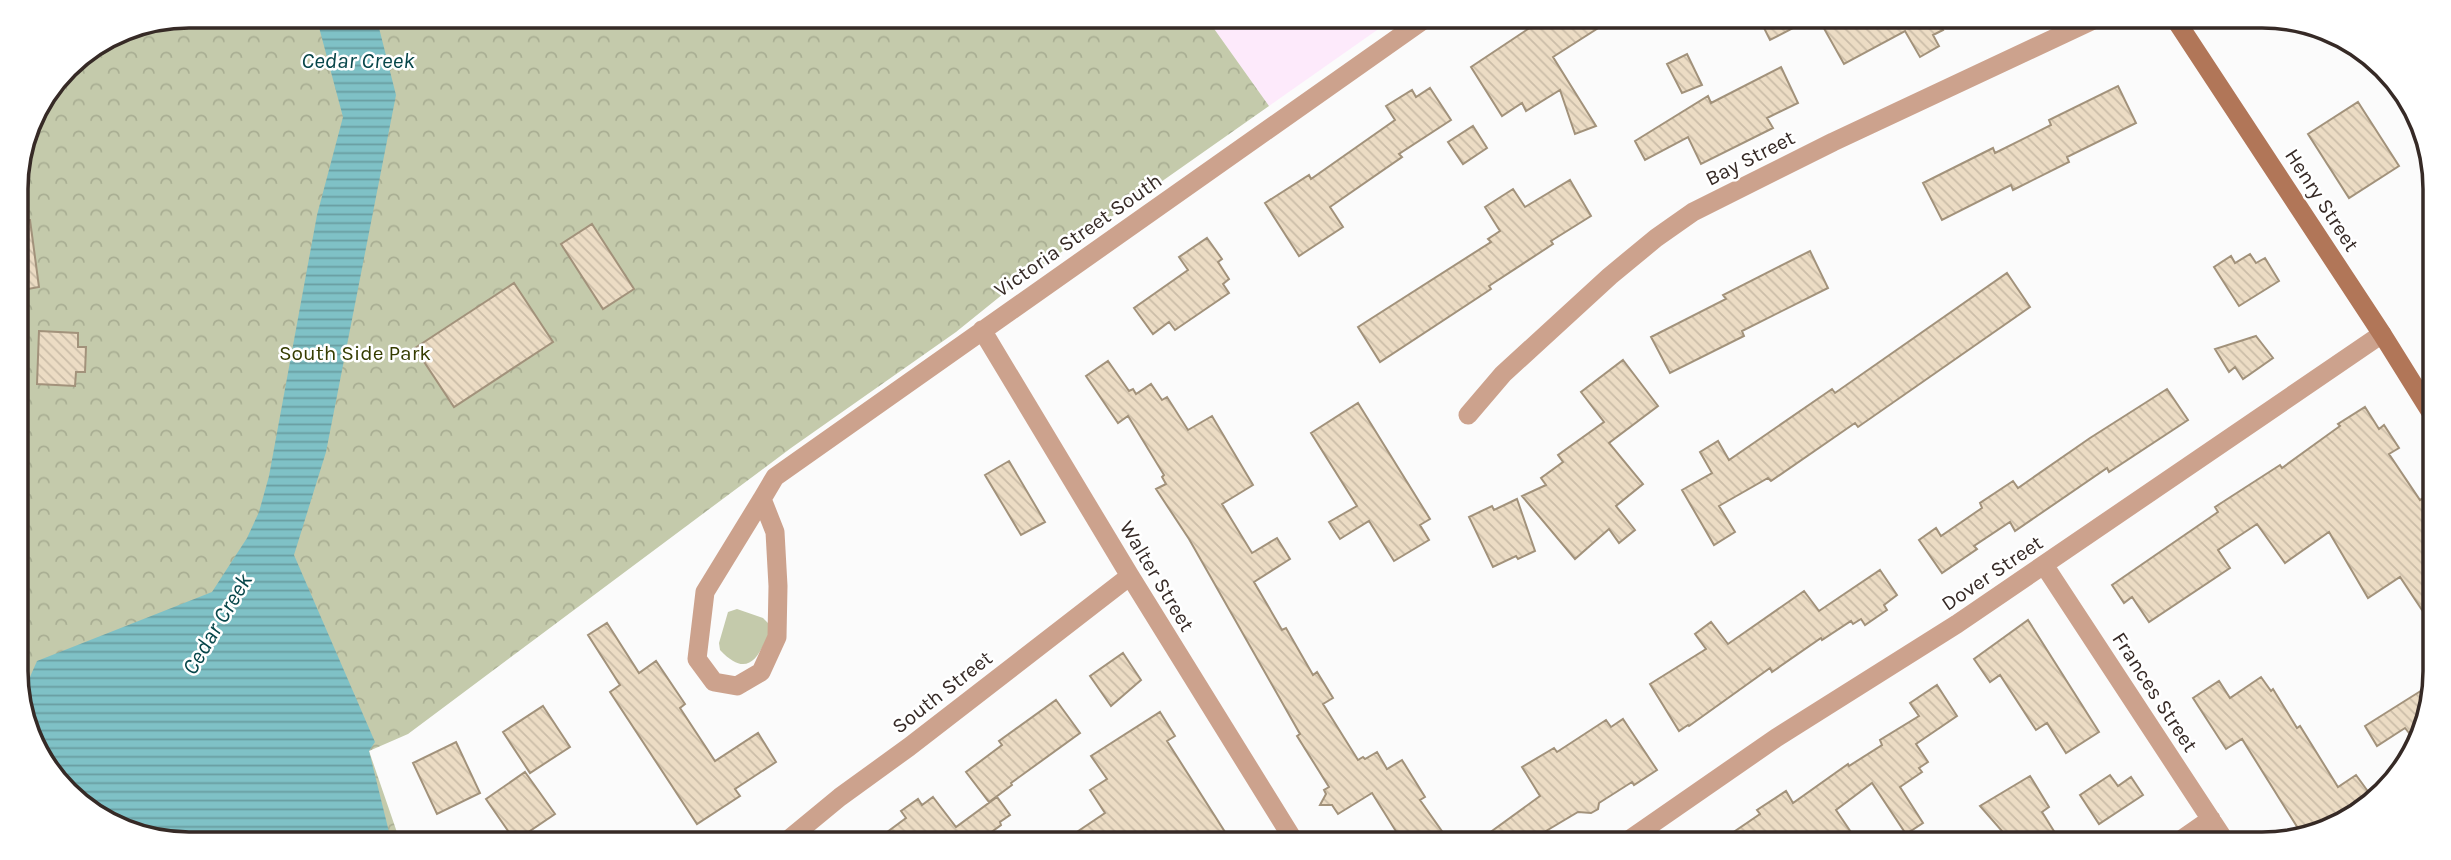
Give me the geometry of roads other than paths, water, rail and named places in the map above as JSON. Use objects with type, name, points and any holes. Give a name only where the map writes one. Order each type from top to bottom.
[{"type":"main road","name":"Henry Street","points":[[2181,28],[2423,400]]},
{"type":"street","name":"Victoria Street South","points":[[762,499],[775,532],[777,637],[761,672],[737,686],[714,682],[697,659],[705,592],[775,477],[1412,28]]},
{"type":"street","name":"Bay Street","points":[[1468,415],[1503,374],[1611,276],[1665,231],[1693,212],[1833,142],[2076,28]]},
{"type":"street","name":"Walter Street","points":[[982,330],[1289,832]]},
{"type":"street","name":"Dover Street","points":[[1640,832],[1776,738],[1910,655],[2382,334]]},
{"type":"street","name":"Frances Street","points":[[2044,565],[2219,832]]},
{"type":"street","name":"South Street","points":[[798,832],[1130,576]]},
{"type":"street","points":[[2192,832],[2211,819]]},
{"type":"water","name":"Cedar Creek","points":[[319,28],[379,28],[396,95],[326,452],[294,555],[375,742],[369,751],[389,832],[189,832],[147,827],[99,805],[68,777],[55,761],[37,723],[28,682],[37,661],[212,592],[247,538],[259,512],[269,476],[317,215],[343,117]]},
{"type":"park label","name":"South Side Park","points":[[355,353]]}]
